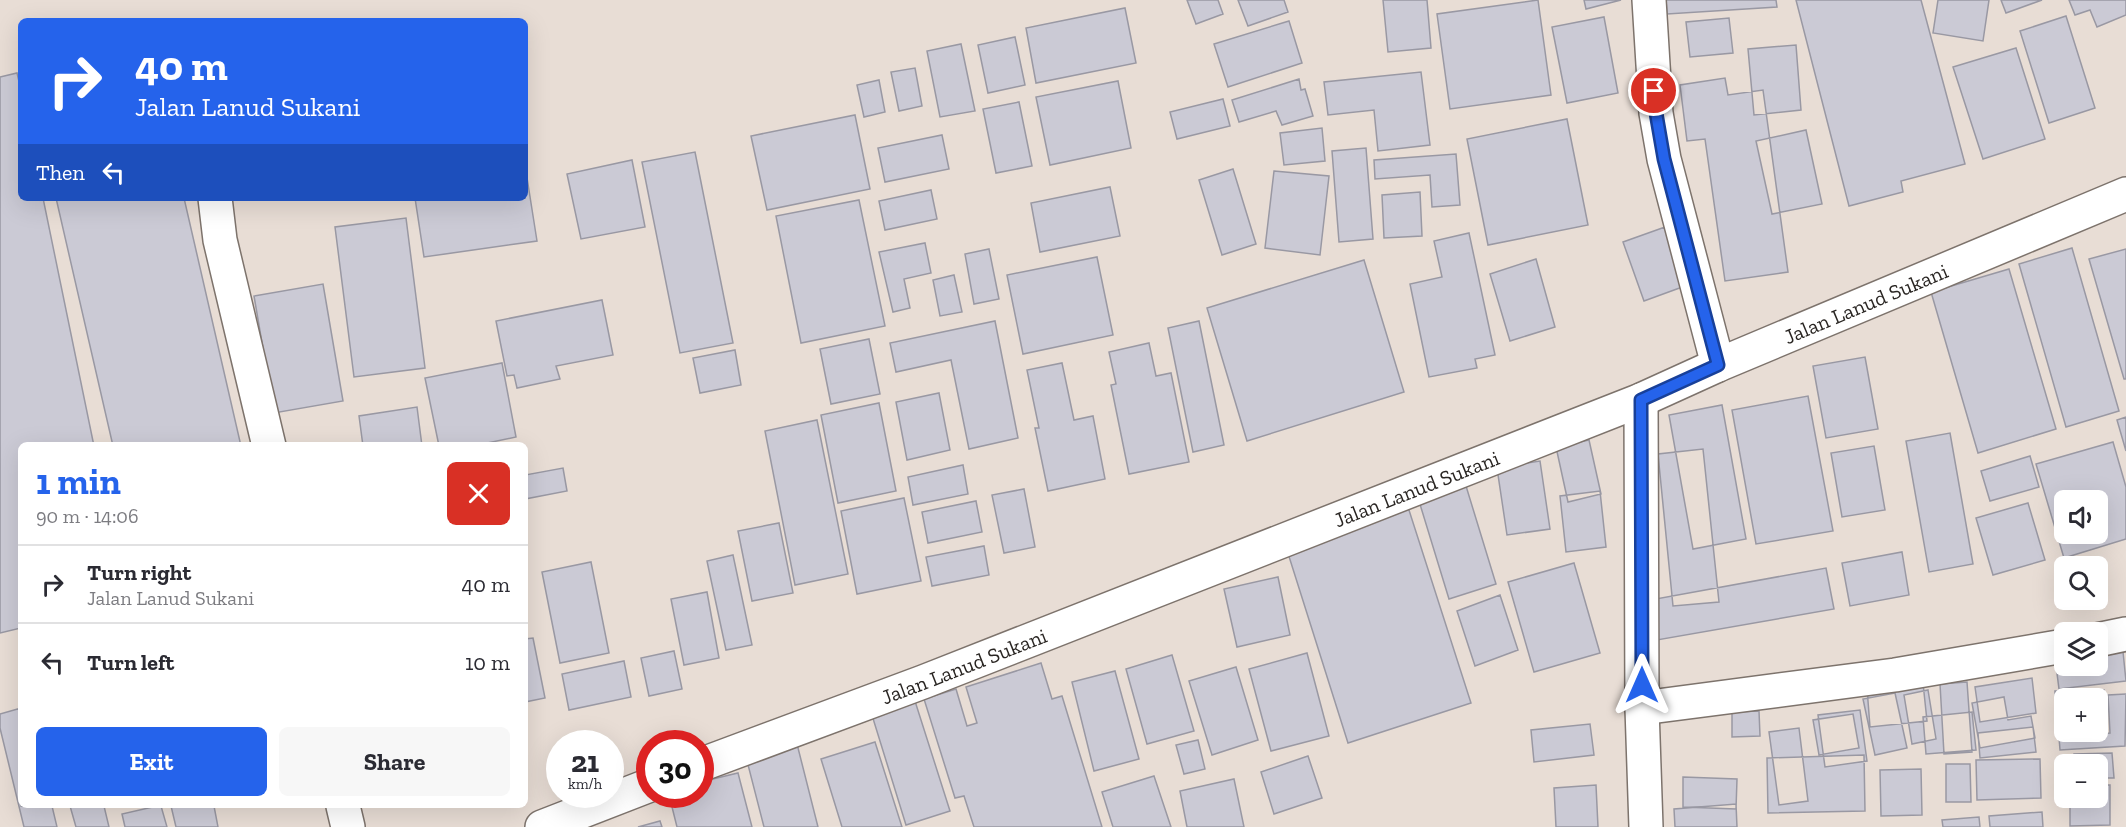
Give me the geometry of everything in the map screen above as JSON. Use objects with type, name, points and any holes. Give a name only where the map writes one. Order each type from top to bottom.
[{"type":"street","points":[[1649,0],[1656,113],[1664,159],[1718,365]]},
{"type":"street","name":"Jalan Lanud Sukani","points":[[714,760],[923,682],[1641,400],[1718,365],[2126,194]]},
{"type":"street","points":[[215,201],[220,240],[269,442]]},
{"type":"street","points":[[1641,400],[1642,708],[1646,827]]},
{"type":"street","points":[[2108,638],[2126,634]]},
{"type":"street","points":[[1642,708],[1896,675],[2054,648]]},
{"type":"street","points":[[542,827],[636,790]]},
{"type":"street","points":[[343,808],[348,827]]},
{"type":"building","points":[[1187,0],[1218,0],[1223,14],[1196,24]]},
{"type":"building","points":[[1238,0],[1284,0],[1288,12],[1248,26]]},
{"type":"building","points":[[1383,0],[1427,0],[1431,48],[1388,52]]},
{"type":"building","points":[[1538,0],[1551,95],[1450,109],[1437,14]]},
{"type":"building","points":[[1584,0],[1621,0],[1586,9]]},
{"type":"building","points":[[1666,0],[1776,0],[1777,7],[1667,14]]},
{"type":"building","points":[[1796,0],[1921,0],[1965,164],[1901,181],[1903,192],[1849,206]]},
{"type":"building","points":[[1938,0],[1989,0],[1983,41],[1933,33]]},
{"type":"building","points":[[2001,0],[2042,0],[2006,13]]},
{"type":"building","points":[[2069,0],[2126,0],[2126,15],[2097,27],[2090,10],[2075,15]]},
{"type":"building","points":[[1125,8],[1136,63],[1036,83],[1026,28]]},
{"type":"building","points":[[2066,16],[2095,108],[2049,123],[2020,31]]},
{"type":"building","points":[[1604,17],[1618,93],[1567,103],[1552,27]]},
{"type":"building","points":[[1729,18],[1733,53],[1690,57],[1686,22]]},
{"type":"building","points":[[1289,21],[1302,63],[1228,87],[1214,44]]},
{"type":"building","points":[[1015,37],[1025,85],[988,93],[978,45]]},
{"type":"building","points":[[961,44],[975,111],[940,117],[927,51]]},
{"type":"building","points":[[1796,45],[1801,110],[1754,115],[1748,49]]},
{"type":"building","points":[[2016,48],[2045,139],[1983,159],[1953,67]]},
{"type":"building","points":[[915,68],[922,106],[899,111],[891,72]]},
{"type":"building","points":[[1421,72],[1430,145],[1378,151],[1374,110],[1328,115],[1324,82]]},
{"type":"building","points":[[17,73],[18,201],[44,201],[93,442],[18,442],[18,629],[0,633],[0,77]]},
{"type":"building","points":[[1725,78],[1728,95],[1763,90],[1788,272],[1725,281],[1705,139],[1687,141],[1680,85]]},
{"type":"building","points":[[1299,79],[1301,90],[1305,89],[1313,116],[1282,125],[1276,111],[1239,122],[1232,100]]},
{"type":"building","points":[[879,80],[885,112],[864,117],[857,85]]},
{"type":"building","points":[[1118,81],[1131,148],[1050,165],[1036,97]]},
{"type":"building","points":[[1223,99],[1230,126],[1177,139],[1170,112]]},
{"type":"building","points":[[1019,102],[1032,166],[996,173],[983,109]]},
{"type":"building","points":[[855,115],[870,189],[767,210],[751,136]]},
{"type":"building","points":[[1567,119],[1588,225],[1488,245],[1467,139]]},
{"type":"building","points":[[1322,128],[1325,161],[1284,165],[1280,133]]},
{"type":"building","points":[[1806,130],[1822,204],[1772,214],[1756,141]]},
{"type":"building","points":[[942,135],[949,169],[885,182],[878,148]]},
{"type":"building","points":[[1366,148],[1373,239],[1339,242],[1332,151]]},
{"type":"building","points":[[695,152],[733,343],[680,353],[642,162]]},
{"type":"building","points":[[1456,154],[1460,205],[1432,207],[1430,175],[1375,179],[1374,160]]},
{"type":"building","points":[[632,160],[645,227],[581,239],[567,174]]},
{"type":"building","points":[[1233,169],[1256,244],[1222,255],[1199,180]]},
{"type":"building","points":[[1274,171],[1329,176],[1320,255],[1265,248]]},
{"type":"building","points":[[528,184],[537,241],[424,257],[415,201],[528,201]]},
{"type":"building","points":[[1110,187],[1120,236],[1040,252],[1031,203]]},
{"type":"building","points":[[931,190],[937,219],[885,230],[879,201]]},
{"type":"building","points":[[1420,192],[1422,236],[1384,238],[1382,195]]},
{"type":"building","points":[[859,200],[885,326],[801,343],[776,216]]},
{"type":"building","points":[[57,201],[185,201],[240,442],[112,442]]},
{"type":"building","points":[[406,218],[425,368],[354,377],[335,227]]},
{"type":"building","points":[[1665,227],[1685,286],[1644,301],[1623,242]]},
{"type":"building","points":[[1469,233],[1495,355],[1475,359],[1477,368],[1429,377],[1410,284],[1442,277],[1434,241]]},
{"type":"building","points":[[925,243],[931,273],[904,279],[910,308],[893,312],[879,252]]},
{"type":"building","points":[[2072,248],[2119,411],[2066,427],[2019,264]]},
{"type":"building","points":[[989,249],[999,299],[974,304],[965,254]]},
{"type":"building","points":[[2126,249],[2126,379],[2124,379],[2089,259]]},
{"type":"building","points":[[1097,257],[1113,335],[1023,354],[1007,275]]},
{"type":"building","points":[[1536,259],[1555,327],[1510,341],[1490,274]]},
{"type":"building","points":[[1364,260],[1404,392],[1247,441],[1207,308]]},
{"type":"building","points":[[2009,269],[2056,429],[1978,453],[1931,292]]},
{"type":"building","points":[[954,275],[962,312],[940,316],[933,280]]},
{"type":"building","points":[[323,284],[343,401],[274,413],[254,296]]},
{"type":"building","points":[[602,300],[613,355],[556,366],[560,379],[517,388],[514,375],[507,376],[496,321]]},
{"type":"building","points":[[995,321],[1018,438],[969,449],[951,360],[896,372],[890,343]]},
{"type":"building","points":[[1199,321],[1224,445],[1193,452],[1168,328]]},
{"type":"building","points":[[869,339],[880,394],[831,404],[820,349]]},
{"type":"building","points":[[1149,343],[1156,376],[1171,373],[1189,462],[1129,474],[1111,385],[1116,384],[1109,352]]},
{"type":"building","points":[[735,350],[741,385],[700,393],[693,358]]},
{"type":"building","points":[[1865,357],[1878,429],[1826,438],[1813,366]]},
{"type":"building","points":[[502,363],[516,437],[492,442],[438,442],[425,378]]},
{"type":"building","points":[[1062,363],[1074,420],[1093,416],[1105,479],[1048,491],[1035,428],[1039,428],[1027,370]]},
{"type":"building","points":[[939,393],[950,450],[907,460],[896,402]]},
{"type":"building","points":[[1808,396],[1833,531],[1756,544],[1732,410]]},
{"type":"building","points":[[879,403],[896,491],[838,503],[821,415]]},
{"type":"building","points":[[1722,405],[1746,539],[1693,549],[1669,415]]},
{"type":"building","points":[[417,407],[421,442],[362,442],[359,416]]},
{"type":"building","points":[[2126,417],[2126,451],[2117,420]]},
{"type":"building","points":[[817,420],[848,574],[795,585],[765,431]]},
{"type":"building","points":[[1950,433],[1973,564],[1929,572],[1906,441]]},
{"type":"building","points":[[1589,440],[1601,494],[1568,502],[1556,447]]},
{"type":"building","points":[[2113,442],[2126,487],[2126,539],[2071,556],[2063,556],[2060,544],[2108,544],[2108,490],[2054,490],[2054,524],[2036,464]]},
{"type":"building","points":[[1874,446],[1885,510],[1842,517],[1831,453]]},
{"type":"building","points":[[1703,449],[1719,602],[1673,606],[1658,454]]},
{"type":"building","points":[[2030,456],[2039,487],[1990,501],[1981,471]]},
{"type":"building","points":[[1540,461],[1550,529],[1507,535],[1497,468]]},
{"type":"building","points":[[963,465],[968,494],[913,505],[908,477]]},
{"type":"building","points":[[563,468],[567,491],[528,498],[528,474]]},
{"type":"building","points":[[1466,486],[1496,584],[1449,599],[1419,501]]},
{"type":"building","points":[[1024,489],[1035,547],[1004,553],[992,495]]},
{"type":"building","points":[[1600,491],[1606,547],[1566,552],[1560,496]]},
{"type":"building","points":[[904,498],[921,581],[857,594],[841,511]]},
{"type":"building","points":[[976,501],[982,532],[928,543],[922,512]]},
{"type":"building","points":[[2028,503],[2045,560],[1993,575],[1976,518]]},
{"type":"building","points":[[1408,507],[1471,703],[1348,743],[1286,547]]},
{"type":"building","points":[[779,523],[793,593],[752,601],[738,531]]},
{"type":"building","points":[[984,546],[989,575],[932,586],[926,557]]},
{"type":"building","points":[[1902,552],[1909,595],[1850,606],[1842,563]]},
{"type":"building","points":[[733,555],[752,645],[726,650],[707,561]]},
{"type":"building","points":[[591,562],[609,653],[560,663],[542,572]]},
{"type":"building","points":[[1574,563],[1600,653],[1534,672],[1508,582]]},
{"type":"building","points":[[1826,568],[1834,609],[1657,640],[1650,600]]},
{"type":"building","points":[[1278,577],[1290,635],[1237,647],[1224,589]]},
{"type":"building","points":[[707,592],[719,658],[684,665],[671,599]]},
{"type":"building","points":[[1500,595],[1518,650],[1475,666],[1457,611]]},
{"type":"building","points":[[533,638],[545,698],[528,701],[528,639]]},
{"type":"building","points":[[2122,642],[2126,681],[2059,688],[2057,676],[2108,676],[2108,644]]},
{"type":"building","points":[[674,651],[682,689],[649,696],[641,658]]},
{"type":"building","points":[[1307,653],[1329,736],[1271,751],[1249,669]]},
{"type":"building","points":[[1172,655],[1194,731],[1147,744],[1126,669]]},
{"type":"building","points":[[624,661],[631,697],[569,710],[562,674]]},
{"type":"building","points":[[1041,663],[1052,699],[1062,696],[1102,827],[974,827],[964,796],[955,798],[924,699],[956,689],[967,726],[977,723],[966,687]]},
{"type":"building","points":[[1236,667],[1258,740],[1212,755],[1189,681]]},
{"type":"building","points":[[1115,671],[1139,759],[1094,771],[1072,682]]},
{"type":"building","points":[[2032,678],[2036,713],[1980,722],[1975,687]]},
{"type":"building","points":[[1967,682],[1972,752],[1944,754],[1940,684]]},
{"type":"building","points":[[1923,683],[1927,721],[1870,727],[1867,688]]},
{"type":"building","points":[[1928,690],[1936,739],[1912,744],[1904,695]]},
{"type":"building","points":[[1895,693],[1907,748],[1875,755],[1863,699]]},
{"type":"building","points":[[2126,694],[2125,746],[2060,750],[2059,742],[2108,742],[2108,733],[2110,733],[2108,695]]},
{"type":"building","points":[[2004,697],[2008,720],[2031,716],[2035,738],[1980,748],[1972,703]]},
{"type":"building","points":[[914,698],[950,811],[906,825],[871,712]]},
{"type":"building","points":[[18,709],[18,802],[0,728],[0,714]]},
{"type":"building","points":[[1860,710],[1867,761],[1825,767],[1818,715]]},
{"type":"building","points":[[1759,711],[1760,736],[1732,737],[1732,712]]},
{"type":"building","points":[[1972,712],[1976,750],[1926,754],[1923,717]]},
{"type":"building","points":[[1853,714],[1859,748],[1819,755],[1813,720]]},
{"type":"building","points":[[1590,724],[1594,755],[1534,762],[1531,730]]},
{"type":"building","points":[[2033,727],[2036,752],[1980,758],[1978,733]]},
{"type":"building","points":[[1799,728],[1808,801],[1779,805],[1769,732]]},
{"type":"building","points":[[796,740],[818,827],[764,827],[745,753]]},
{"type":"building","points":[[1198,740],[1205,769],[1184,774],[1176,745]]},
{"type":"building","points":[[875,742],[902,827],[842,827],[821,759]]},
{"type":"building","points":[[2112,753],[2114,778],[2108,778],[2108,754],[2074,754]]},
{"type":"building","points":[[1864,755],[1865,811],[1768,813],[1767,758]]},
{"type":"building","points":[[1308,756],[1322,798],[1274,814],[1261,772]]},
{"type":"building","points":[[2040,759],[2041,798],[1977,800],[1976,760]]},
{"type":"building","points":[[1946,764],[1970,764],[1971,802],[1946,802]]},
{"type":"building","points":[[1921,769],[1922,815],[1881,816],[1880,770]]},
{"type":"building","points":[[738,773],[752,827],[677,827],[672,808],[714,808],[714,779]]},
{"type":"building","points":[[1154,776],[1171,827],[1113,827],[1102,792]]},
{"type":"building","points":[[1683,777],[1737,779],[1736,809],[1683,807]]},
{"type":"building","points":[[1234,779],[1244,827],[1187,827],[1180,791]]},
{"type":"building","points":[[1596,785],[1598,827],[1556,827],[1554,788]]},
{"type":"building","points":[[2108,785],[2110,785],[2110,825],[2070,826],[2070,808],[2108,808]]},
{"type":"building","points":[[1736,804],[1737,827],[1675,827],[1674,809]]},
{"type":"building","points":[[19,808],[52,808],[57,827],[24,827]]},
{"type":"building","points":[[71,808],[104,808],[109,827],[76,827]]},
{"type":"building","points":[[148,808],[162,808],[167,827],[125,827],[122,814]]},
{"type":"building","points":[[171,808],[214,808],[218,827],[176,827]]},
{"type":"building","points":[[2042,812],[2043,827],[1990,827],[1989,816]]},
{"type":"building","points":[[1979,817],[1980,827],[1943,827],[1942,820]]},
{"type":"building","points":[[660,821],[662,827],[638,827]]},
{"type":"route","points":[[1642,685],[1641,400],[1718,365],[1664,159],[1654,91]]}]
